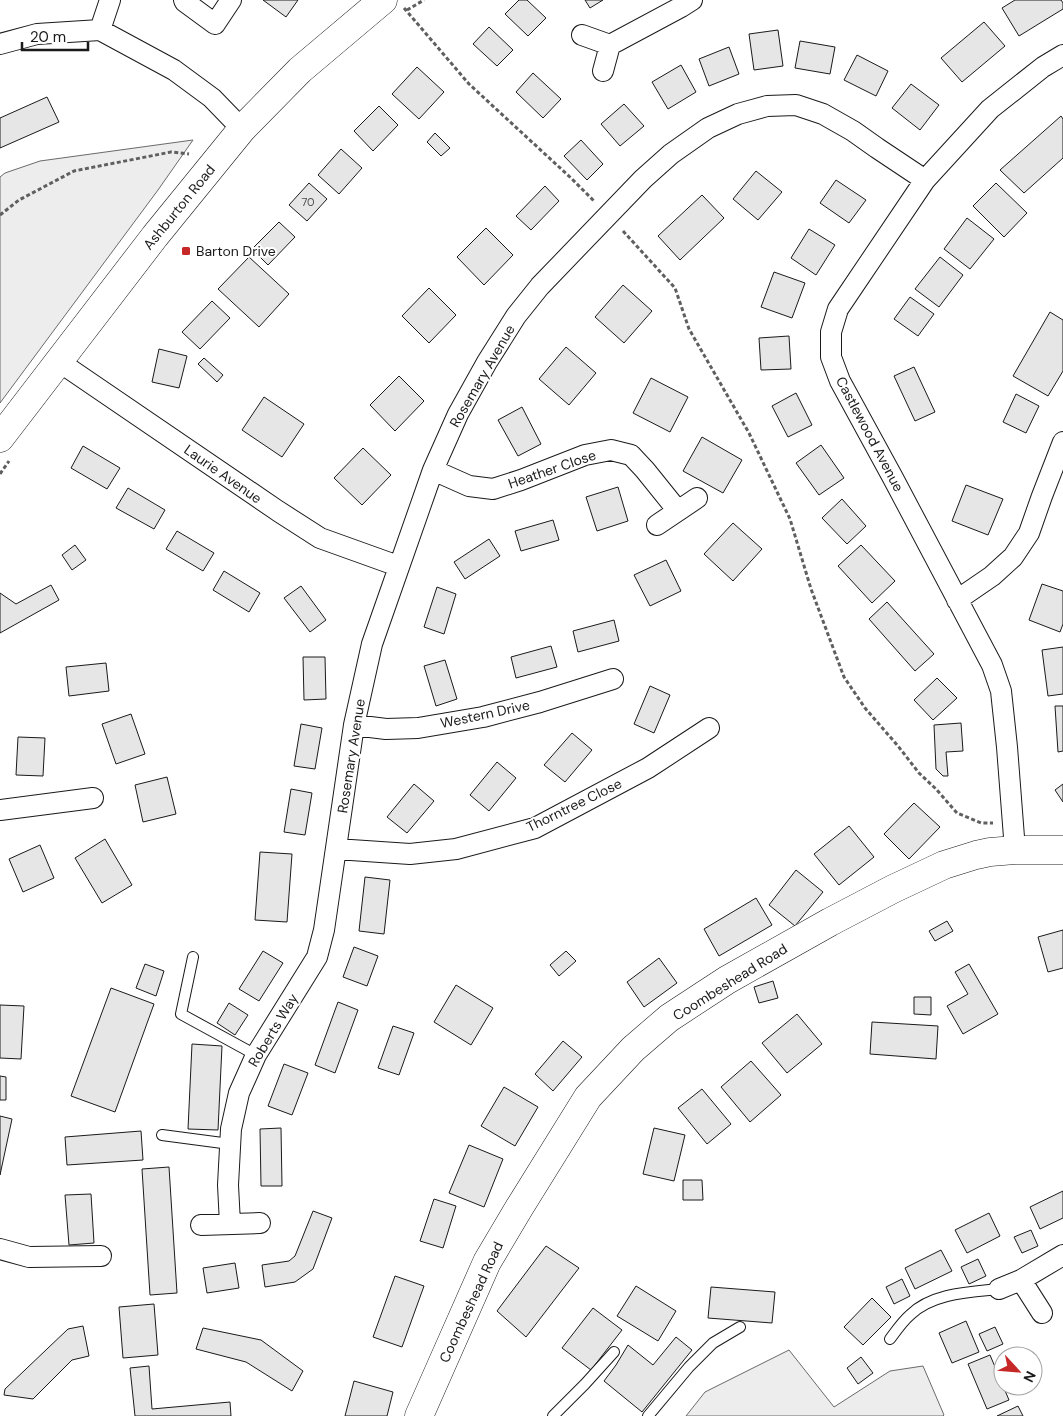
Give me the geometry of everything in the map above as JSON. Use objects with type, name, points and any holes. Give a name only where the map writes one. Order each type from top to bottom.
[{"type":"street","points":[[100,30],[110,0]]},
{"type":"street","points":[[184,0],[197,12],[215,24],[231,0]]},
{"type":"street","points":[[603,71],[610,46],[692,0]]},
{"type":"street","name":"Ashburton Road","points":[[5,449],[58,361],[155,236],[242,129],[300,70],[391,8]]},
{"type":"street","points":[[0,44],[37,34],[100,30],[174,70],[212,98],[242,129]]},
{"type":"street","points":[[582,36],[610,46]]},
{"type":"street","name":"Castlewood Avenue","points":[[1014,837],[1001,691],[992,665],[840,381],[831,357],[831,332],[838,309],[925,180],[990,109],[1043,67],[1063,55]]},
{"type":"street","name":"Rosemary Avenue","points":[[324,930],[354,725],[372,644],[398,566],[433,470],[458,414],[487,362],[516,316],[540,286],[608,215],[671,154],[708,128],[738,114],[767,106],[796,105],[823,114],[853,131],[925,180]]},
{"type":"street","name":"Laurie Avenue","points":[[58,361],[320,538],[398,566]]},
{"type":"street","points":[[957,600],[992,576],[1013,557],[1029,533],[1063,442]]},
{"type":"street","name":"Heather Close","points":[[433,470],[470,486],[494,489],[585,455],[611,450],[631,455],[678,511]]},
{"type":"street","points":[[657,525],[697,498]]},
{"type":"street","name":"Western Drive","points":[[354,725],[386,730],[418,728],[483,717],[540,702],[613,677]]},
{"type":"street","name":"Thorntree Close","points":[[336,850],[410,854],[456,849],[535,828],[648,768],[709,728]]},
{"type":"street","points":[[0,810],[93,798]]},
{"type":"street","name":"Coombeshead Road","points":[[419,1416],[487,1262],[588,1097],[633,1049],[669,1018],[727,980],[830,922],[944,865],[990,852],[1014,837],[1063,850]]},
{"type":"street","name":"Roberts Way","points":[[230,1224],[228,1185],[231,1129],[239,1093],[256,1055],[317,957],[324,930]]},
{"type":"street","points":[[202,1225],[260,1223]]},
{"type":"street","points":[[0,1249],[29,1257],[101,1256]]},
{"type":"street","points":[[999,1289],[1021,1280],[1063,1255]]},
{"type":"street","points":[[1021,1280],[1042,1313]]},
{"type":"lane","points":[[193,957],[181,1014],[256,1055]]},
{"type":"lane","points":[[162,1136],[230,1144]]},
{"type":"lane","points":[[890,1339],[911,1314],[929,1302],[947,1296],[999,1289]]},
{"type":"lane","points":[[648,1416],[689,1367],[713,1343],[740,1328]]},
{"type":"lane","points":[[553,1416],[614,1352]]},
{"type":"path","points":[[391,8],[407,10],[424,0]]},
{"type":"path","points":[[407,10],[469,84],[571,178],[675,288],[689,330],[749,433],[790,519],[811,589],[844,677],[865,708],[919,773],[957,813],[1014,837]]},
{"type":"path","points":[[0,215],[19,200],[74,171],[171,152],[220,157]]},
{"type":"path","points":[[0,474],[5,449]]},
{"type":"shaded area","points":[[193,140],[0,403],[0,177],[5,173],[40,161]]},
{"type":"shaded area","points":[[789,1350],[834,1407],[890,1371],[923,1366],[944,1415],[686,1416],[705,1392]]},
{"type":"building","points":[[263,0],[298,0],[286,17]]},
{"type":"building","points":[[519,0],[527,0],[546,18],[528,36],[505,14]]},
{"type":"building","points":[[585,0],[603,0],[590,8]]},
{"type":"building","points":[[1015,0],[1061,0],[1063,9],[1019,36],[1002,8]]},
{"type":"building","points":[[984,22],[1005,46],[962,82],[941,58]]},
{"type":"building","points":[[489,27],[513,50],[497,66],[473,44]]},
{"type":"building","points":[[778,30],[783,66],[754,70],[749,34]]},
{"type":"building","points":[[800,41],[835,47],[830,74],[795,68]]},
{"type":"building","points":[[729,47],[739,74],[709,86],[699,59]]},
{"type":"building","points":[[857,55],[888,71],[876,96],[844,80]]},
{"type":"building","points":[[681,65],[696,92],[668,109],[652,82]]},
{"type":"building","points":[[417,67],[444,92],[419,119],[392,94]]},
{"type":"building","points":[[533,73],[561,99],[543,118],[516,92]]},
{"type":"building","points":[[911,84],[939,105],[920,130],[892,108]]},
{"type":"building","points":[[47,97],[59,122],[0,148],[0,118]]},
{"type":"building","points":[[624,104],[644,126],[620,146],[601,124]]},
{"type":"building","points":[[379,106],[398,125],[373,151],[354,131]]},
{"type":"building","points":[[1061,116],[1063,119],[1063,158],[1024,193],[1000,170]]},
{"type":"building","points":[[435,133],[450,148],[441,156],[427,142]]},
{"type":"building","points":[[581,140],[603,164],[587,180],[564,156]]},
{"type":"building","points":[[341,149],[362,168],[339,194],[318,175]]},
{"type":"building","points":[[756,171],[782,192],[758,220],[733,199]]},
{"type":"building","points":[[836,180],[866,200],[849,223],[820,203]]},
{"type":"building","points":[[309,183],[327,199],[307,221],[289,205]]},
{"type":"building","points":[[996,183],[1027,213],[1004,237],[973,206]]},
{"type":"building","points":[[545,186],[559,201],[531,230],[516,216]]},
{"type":"building","points":[[702,195],[724,218],[680,260],[658,236]]},
{"type":"building","points":[[967,218],[994,239],[970,269],[944,249]]},
{"type":"building","points":[[279,222],[295,237],[268,265],[252,249]]},
{"type":"building","points":[[486,228],[513,255],[484,285],[457,257]]},
{"type":"building","points":[[809,229],[835,245],[816,275],[791,258]]},
{"type":"building","points":[[249,257],[289,294],[259,327],[218,289]]},
{"type":"building","points":[[940,257],[963,275],[939,307],[915,289]]},
{"type":"building","points":[[774,272],[805,283],[792,318],[761,307]]},
{"type":"building","points":[[623,285],[652,311],[624,343],[595,317]]},
{"type":"building","points":[[429,288],[456,315],[429,343],[402,316]]},
{"type":"building","points":[[910,297],[934,314],[918,336],[894,319]]},
{"type":"building","points":[[212,301],[230,318],[200,349],[182,332]]},
{"type":"building","points":[[1050,312],[1063,320],[1063,371],[1048,396],[1013,376]]},
{"type":"building","points":[[789,336],[791,369],[761,370],[759,338]]},
{"type":"building","points":[[566,347],[596,373],[569,405],[539,379]]},
{"type":"building","points":[[159,349],[187,356],[179,388],[152,382]]},
{"type":"building","points":[[204,358],[223,375],[217,382],[198,364]]},
{"type":"building","points":[[914,367],[935,412],[915,421],[894,376]]},
{"type":"building","points":[[399,376],[424,401],[395,431],[370,405]]},
{"type":"building","points":[[651,378],[688,397],[670,432],[633,413]]},
{"type":"building","points":[[796,393],[812,425],[788,437],[772,406]]},
{"type":"building","points":[[1016,394],[1039,406],[1026,433],[1003,422]]},
{"type":"building","points":[[264,397],[304,424],[282,457],[242,430]]},
{"type":"building","points":[[522,407],[541,444],[518,456],[498,420]]},
{"type":"building","points":[[702,437],[742,460],[723,493],[683,471]]},
{"type":"building","points":[[821,445],[844,478],[819,495],[796,463]]},
{"type":"building","points":[[83,446],[120,468],[107,489],[71,468]]},
{"type":"building","points":[[363,448],[391,475],[362,505],[334,478]]},
{"type":"building","points":[[966,485],[1003,499],[988,535],[952,521]]},
{"type":"building","points":[[618,487],[628,521],[597,531],[586,497]]},
{"type":"building","points":[[128,488],[165,510],[154,529],[116,508]]},
{"type":"building","points":[[842,499],[866,526],[847,544],[822,518]]},
{"type":"building","points":[[553,520],[559,540],[521,551],[515,531]]},
{"type":"building","points":[[733,523],[762,549],[733,581],[704,554]]},
{"type":"building","points":[[177,531],[214,553],[203,571],[166,549]]},
{"type":"building","points":[[489,539],[500,556],[465,579],[454,562]]},
{"type":"building","points":[[75,545],[86,560],[72,570],[62,555]]},
{"type":"building","points":[[861,545],[895,581],[872,603],[838,566]]},
{"type":"building","points":[[666,560],[681,591],[650,606],[634,575]]},
{"type":"building","points":[[224,571],[260,593],[249,612],[213,590]]},
{"type":"building","points":[[1042,584],[1063,591],[1063,624],[1060,632],[1029,620]]},
{"type":"building","points":[[51,585],[59,600],[0,633],[0,593],[16,604]]},
{"type":"building","points":[[301,586],[326,620],[310,632],[284,598]]},
{"type":"building","points":[[437,587],[456,594],[444,634],[424,627]]},
{"type":"building","points":[[887,602],[934,654],[915,671],[869,619]]},
{"type":"building","points":[[614,620],[619,641],[578,652],[573,631]]},
{"type":"building","points":[[551,646],[557,667],[516,678],[511,657]]},
{"type":"building","points":[[1063,647],[1063,694],[1048,696],[1042,650]]},
{"type":"building","points":[[303,657],[325,657],[326,699],[304,700]]},
{"type":"building","points":[[445,660],[457,699],[436,706],[424,666]]},
{"type":"building","points":[[106,663],[109,691],[69,696],[66,667]]},
{"type":"building","points":[[937,678],[957,698],[933,720],[914,700]]},
{"type":"building","points":[[650,686],[670,695],[654,733],[634,724]]},
{"type":"building","points":[[1055,706],[1063,706],[1063,751],[1058,752]]},
{"type":"building","points":[[131,714],[145,754],[116,764],[102,724]]},
{"type":"building","points":[[961,723],[963,751],[946,752],[948,776],[943,776],[936,769],[934,725]]},
{"type":"building","points":[[301,724],[322,728],[315,769],[294,766]]},
{"type":"building","points":[[572,733],[592,750],[565,782],[544,765]]},
{"type":"building","points":[[18,737],[45,738],[43,776],[16,775]]},
{"type":"building","points":[[497,762],[516,778],[489,811],[470,795]]},
{"type":"building","points":[[167,777],[176,814],[143,822],[135,785]]},
{"type":"building","points":[[414,784],[434,801],[407,833],[387,817]]},
{"type":"building","points":[[1063,784],[1063,802],[1055,790]]},
{"type":"building","points":[[291,789],[312,793],[305,835],[284,832]]},
{"type":"building","points":[[914,803],[940,827],[909,859],[884,834]]},
{"type":"building","points":[[849,826],[874,857],[839,885],[814,854]]},
{"type":"building","points":[[105,839],[132,885],[102,903],[75,858]]},
{"type":"building","points":[[40,845],[54,878],[23,892],[9,859]]},
{"type":"building","points":[[260,852],[292,854],[287,922],[255,920]]},
{"type":"building","points":[[796,870],[823,892],[795,926],[769,905]]},
{"type":"building","points":[[365,877],[390,880],[384,934],[359,931]]},
{"type":"building","points":[[756,898],[772,925],[719,956],[704,929]]},
{"type":"building","points":[[947,921],[953,931],[935,941],[929,931]]},
{"type":"building","points":[[1063,930],[1063,968],[1048,972],[1038,937]]},
{"type":"building","points":[[354,947],[378,956],[367,986],[343,977]]},
{"type":"building","points":[[263,951],[283,963],[259,1001],[239,989]]},
{"type":"building","points":[[566,951],[576,961],[559,976],[550,965]]},
{"type":"building","points":[[659,958],[677,983],[644,1007],[627,982]]},
{"type":"building","points":[[145,964],[164,971],[156,996],[136,988]]},
{"type":"building","points":[[969,964],[998,1014],[963,1034],[947,1006],[968,994],[955,972]]},
{"type":"building","points":[[773,981],[778,998],[759,1003],[754,987]]},
{"type":"building","points":[[456,985],[493,1008],[471,1045],[434,1022]]},
{"type":"building","points":[[111,988],[154,1004],[115,1112],[71,1096]]},
{"type":"building","points":[[914,997],[931,997],[931,1015],[914,1014]]},
{"type":"building","points":[[338,1002],[358,1010],[335,1073],[315,1065]]},
{"type":"building","points":[[229,1003],[248,1015],[235,1035],[217,1023]]},
{"type":"building","points":[[0,1005],[24,1006],[21,1059],[0,1058]]},
{"type":"building","points":[[797,1014],[822,1044],[787,1073],[762,1043]]},
{"type":"building","points":[[872,1022],[938,1026],[936,1059],[870,1054]]},
{"type":"building","points":[[393,1026],[414,1033],[399,1075],[378,1068]]},
{"type":"building","points":[[563,1041],[582,1057],[553,1091],[535,1074]]},
{"type":"building","points":[[192,1044],[222,1046],[218,1130],[188,1129]]},
{"type":"building","points":[[751,1061],[781,1095],[750,1122],[721,1087]]},
{"type":"building","points":[[284,1064],[308,1073],[292,1115],[268,1106]]},
{"type":"building","points":[[0,1076],[6,1077],[6,1100],[0,1100]]},
{"type":"building","points":[[504,1087],[538,1107],[515,1146],[481,1126]]},
{"type":"building","points":[[702,1089],[731,1124],[707,1144],[678,1108]]},
{"type":"building","points":[[0,1116],[12,1119],[0,1175]]},
{"type":"building","points":[[281,1128],[282,1186],[261,1186],[260,1129]]},
{"type":"building","points":[[654,1128],[685,1135],[674,1181],[643,1174]]},
{"type":"building","points":[[141,1131],[143,1160],[67,1165],[65,1137]]},
{"type":"building","points":[[469,1145],[503,1159],[484,1207],[449,1193]]},
{"type":"building","points":[[169,1167],[177,1293],[150,1295],[142,1169]]},
{"type":"building","points":[[683,1180],[702,1180],[703,1200],[683,1200]]},
{"type":"building","points":[[1063,1191],[1063,1218],[1040,1229],[1030,1207]]},
{"type":"building","points":[[91,1194],[94,1243],[69,1245],[65,1195]]},
{"type":"building","points":[[434,1199],[456,1206],[443,1248],[420,1241]]},
{"type":"building","points":[[313,1211],[332,1218],[313,1269],[295,1282],[265,1287],[262,1265],[289,1261],[295,1256]]},
{"type":"building","points":[[989,1213],[1000,1236],[967,1253],[955,1230]]},
{"type":"building","points":[[1031,1230],[1038,1246],[1022,1253],[1014,1237]]},
{"type":"building","points":[[546,1246],[579,1268],[526,1337],[497,1311]]},
{"type":"building","points":[[941,1250],[952,1271],[915,1289],[905,1268]]},
{"type":"building","points":[[978,1259],[986,1276],[969,1284],[961,1267]]},
{"type":"building","points":[[235,1263],[239,1288],[207,1293],[203,1268]]},
{"type":"building","points":[[395,1276],[424,1286],[402,1347],[373,1337]]},
{"type":"building","points":[[902,1279],[910,1296],[894,1304],[886,1287]]},
{"type":"building","points":[[636,1286],[676,1311],[658,1341],[617,1316]]},
{"type":"building","points":[[711,1287],[775,1292],[772,1323],[708,1318]]},
{"type":"building","points":[[872,1298],[891,1317],[863,1345],[844,1327]]},
{"type":"building","points":[[154,1304],[158,1355],[123,1358],[119,1307]]},
{"type":"building","points":[[593,1308],[622,1330],[591,1370],[562,1348]]},
{"type":"building","points":[[966,1321],[979,1352],[952,1363],[939,1333]]},
{"type":"building","points":[[83,1326],[89,1356],[72,1360],[33,1399],[4,1395],[5,1389],[68,1329]]},
{"type":"building","points":[[995,1327],[1003,1344],[993,1346],[993,1348],[987,1351],[979,1334]]},
{"type":"building","points":[[203,1328],[261,1340],[303,1371],[292,1391],[246,1362],[196,1349]]},
{"type":"building","points":[[676,1337],[692,1350],[642,1412],[604,1381],[628,1345],[653,1365]]},
{"type":"building","points":[[990,1355],[993,1362],[993,1396],[1007,1396],[1009,1400],[987,1409],[968,1364]]},
{"type":"building","points":[[861,1357],[873,1373],[858,1384],[847,1368]]},
{"type":"building","points":[[149,1366],[152,1409],[230,1402],[231,1416],[135,1416],[130,1368]]},
{"type":"building","points":[[354,1381],[393,1392],[387,1416],[345,1416]]},
{"type":"building","points":[[1018,1406],[1023,1416],[997,1416]]},
{"type":"place","name":"Barton Drive","points":[[186,251]]}]
